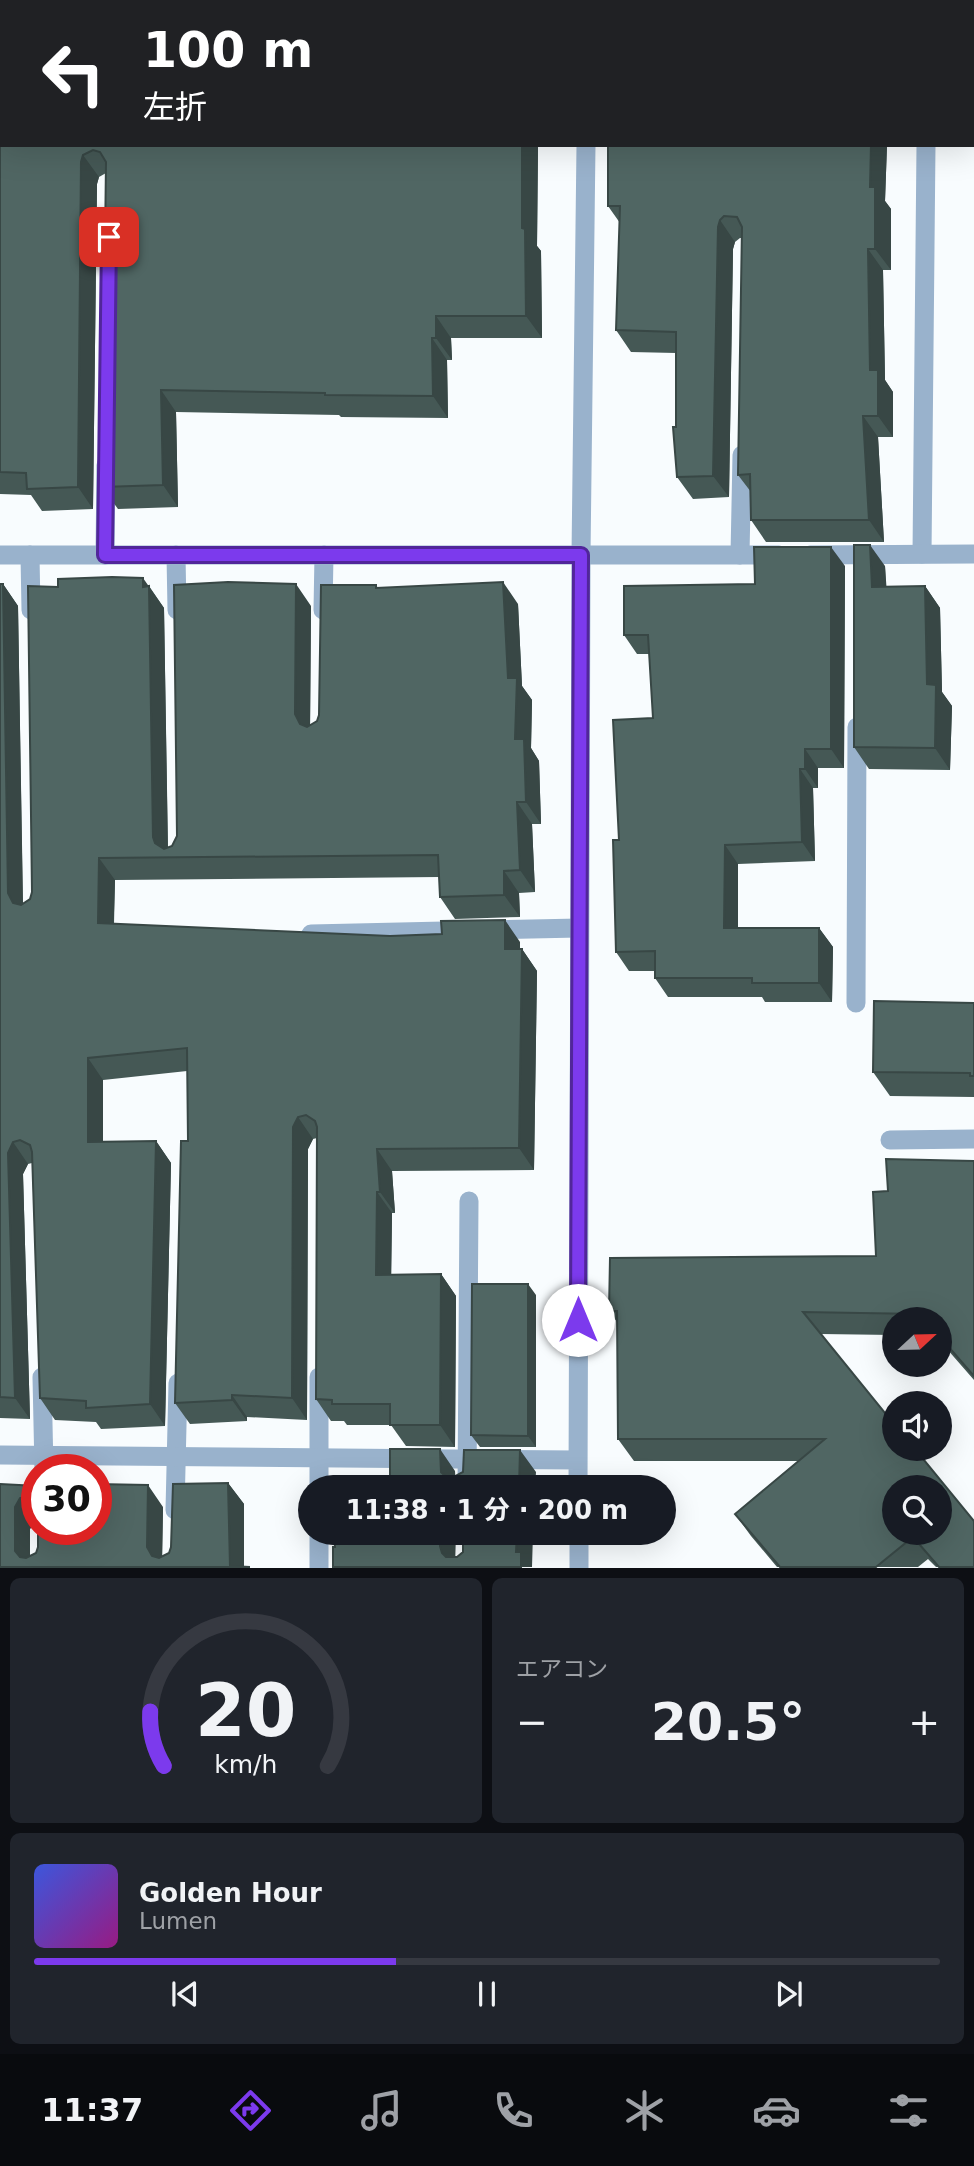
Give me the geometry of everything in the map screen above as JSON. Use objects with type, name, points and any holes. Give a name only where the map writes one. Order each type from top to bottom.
[{"type":"street","points":[[578,1475],[581,555],[586,147]]},
{"type":"street","points":[[922,554],[926,147]]},
{"type":"street","points":[[740,555],[742,430]]},
{"type":"street","points":[[105,555],[106,445]]},
{"type":"street","points":[[0,555],[740,555],[857,561],[922,554],[974,554]]},
{"type":"street","points":[[30,555],[31,624]]},
{"type":"street","points":[[176,555],[177,624]]},
{"type":"street","points":[[323,625],[324,555]]},
{"type":"street","points":[[856,1003],[857,704]]},
{"type":"street","points":[[310,934],[579,928]]},
{"type":"street","points":[[890,1140],[974,1139]]},
{"type":"street","points":[[467,1475],[469,1201]]},
{"type":"street","points":[[41,1361],[45,1454]]},
{"type":"street","points":[[175,1526],[178,1363]]},
{"type":"street","points":[[318,1475],[319,1364]]},
{"type":"street","points":[[0,1455],[21,1459]]},
{"type":"street","points":[[112,1460],[176,1457],[578,1460]]},
{"type":"street","points":[[318,1545],[319,1567]]},
{"type":"street","points":[[579,1545],[579,1567]]},
{"type":"building","points":[[0,147],[522,147],[526,316],[436,316],[436,338],[432,338],[433,396],[161,390],[163,485],[102,487],[106,162],[100,152],[93,150],[83,155],[78,487],[27,489],[26,473],[0,472]]},
{"type":"building","points":[[608,147],[871,147],[870,187],[875,187],[875,249],[868,249],[870,370],[878,370],[878,416],[863,416],[869,520],[751,520],[750,474],[738,475],[742,227],[737,217],[724,216],[718,227],[713,476],[677,477],[673,427],[676,427],[676,332],[616,330],[620,206],[608,206]]},
{"type":"building","points":[[854,545],[870,545],[872,587],[925,586],[927,684],[936,685],[935,748],[854,747]]},
{"type":"building","points":[[754,547],[831,547],[831,749],[805,749],[805,769],[800,769],[802,842],[725,845],[724,928],[819,928],[819,983],[752,983],[752,978],[655,978],[655,951],[616,952],[613,840],[619,840],[613,720],[653,718],[648,635],[624,635],[624,586],[755,584]]},
{"type":"building","points":[[143,578],[143,587],[149,586],[153,837],[155,843],[164,849],[172,846],[177,836],[174,585],[228,582],[296,584],[295,714],[300,724],[307,727],[317,721],[319,715],[321,585],[376,585],[376,588],[503,582],[508,678],[517,678],[515,739],[524,739],[526,802],[517,802],[520,870],[504,871],[504,895],[440,897],[438,855],[99,858],[98,923],[390,936],[442,934],[441,921],[505,920],[505,949],[522,949],[519,1148],[377,1149],[380,1192],[377,1192],[376,1275],[441,1274],[440,1425],[390,1425],[390,1404],[332,1404],[332,1400],[316,1399],[317,1127],[315,1121],[306,1115],[298,1117],[293,1127],[292,1398],[232,1395],[232,1400],[175,1403],[181,1141],[188,1141],[187,1048],[88,1058],[88,1142],[156,1141],[150,1404],[86,1408],[86,1401],[40,1398],[32,1152],[30,1145],[20,1140],[13,1142],[8,1153],[15,1398],[0,1397],[0,584],[3,584],[8,893],[13,903],[21,905],[30,899],[32,892],[28,586],[58,587],[58,579]]},
{"type":"building","points":[[874,1001],[974,1003],[974,1076],[970,1076],[970,1073],[873,1072]]},
{"type":"building","points":[[886,1159],[974,1161],[974,1376],[952,1351],[952,1307],[882,1307],[882,1313],[803,1312],[882,1409],[882,1461],[925,1461],[936,1475],[882,1475],[882,1545],[903,1545],[876,1567],[780,1567],[735,1514],[825,1439],[618,1439],[617,1311],[609,1311],[610,1258],[876,1256],[873,1192],[888,1191]]},
{"type":"building","points":[[472,1284],[528,1284],[528,1436],[471,1435]]},
{"type":"building","points":[[390,1449],[440,1449],[441,1472],[444,1475],[390,1475]]},
{"type":"building","points":[[464,1450],[520,1450],[519,1475],[458,1475],[463,1472]]},
{"type":"building","points":[[228,1483],[230,1566],[250,1567],[0,1567],[0,1484],[21,1485],[21,1498],[15,1507],[15,1551],[20,1557],[26,1558],[36,1553],[38,1545],[112,1545],[112,1484],[148,1485],[147,1547],[152,1556],[159,1558],[169,1553],[171,1547],[173,1484]]},
{"type":"building","points":[[952,1494],[974,1521],[974,1567],[939,1567],[920,1545],[952,1545]]},
{"type":"building","points":[[440,1545],[446,1557],[457,1557],[463,1552],[463,1545],[516,1545],[516,1552],[521,1552],[521,1567],[333,1567],[335,1547]]},
{"type":"route","points":[[109,237],[105,555],[581,555],[578,1320]]}]
